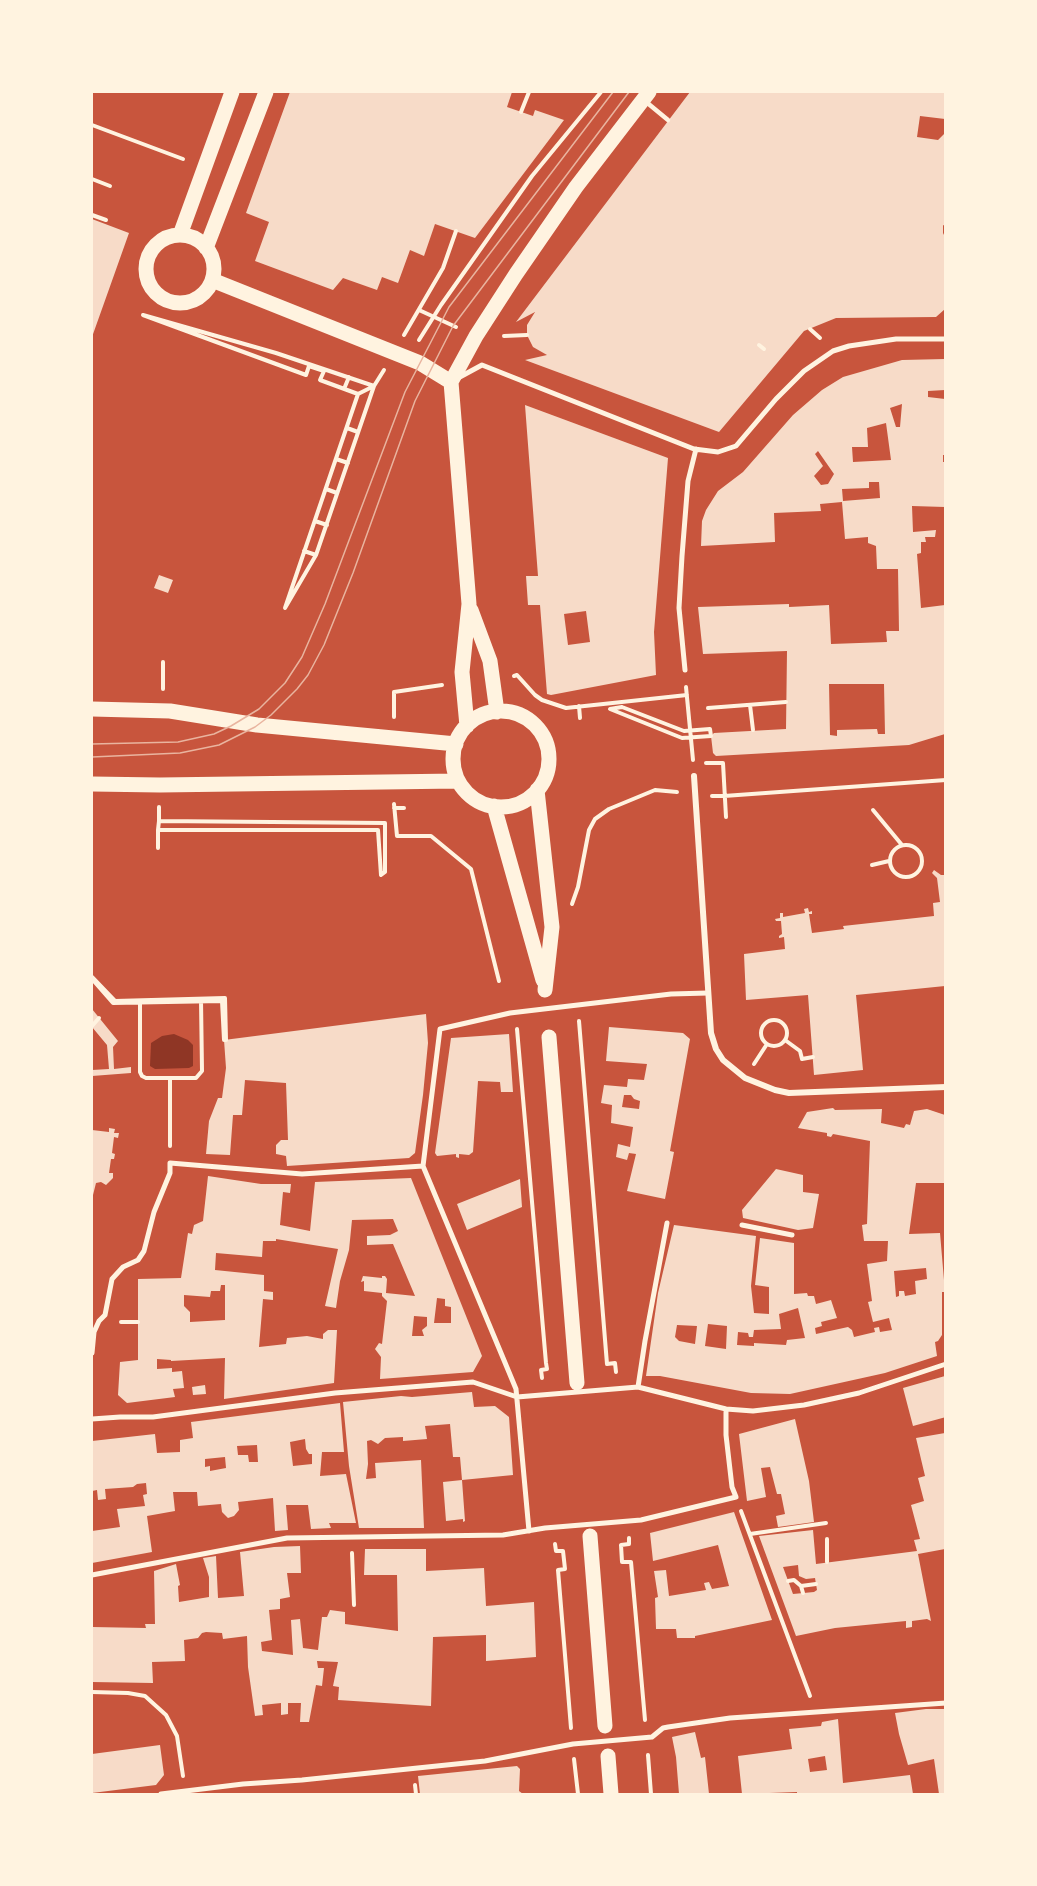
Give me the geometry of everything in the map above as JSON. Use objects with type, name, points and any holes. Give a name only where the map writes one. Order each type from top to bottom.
[{"type":"main road","points":[[180,235],[232,92]]},
{"type":"main road","points":[[206,248],[266,92]]},
{"type":"main road","points":[[466,726],[462,672],[470,604],[451,382],[476,336],[516,274],[576,187],[646,95]]},
{"type":"main road","points":[[180,235],[196,239],[206,248],[213,263],[212,280],[208,290],[200,297],[191,301],[170,301],[161,297],[154,290],[147,270],[148,260],[152,250],[166,238],[180,235]]},
{"type":"main road","points":[[212,280],[420,363],[451,382]]},
{"type":"main road","points":[[470,604],[490,661],[497,712]]},
{"type":"main road","points":[[92,709],[170,711],[257,725],[456,744]]},
{"type":"main road","points":[[497,712],[514,713],[527,719],[536,727],[547,750],[548,762],[545,776],[537,790],[519,803],[510,806],[494,806],[480,802],[471,796],[458,781],[453,760],[456,744],[466,726],[481,716],[497,712]]},
{"type":"main road","points":[[92,784],[160,786],[458,781]]},
{"type":"main road","points":[[494,806],[546,992],[552,927],[537,790]]},
{"type":"main road","points":[[549,1037],[577,1383]]},
{"type":"main road","points":[[590,1536],[605,1726]]},
{"type":"main road","points":[[608,1756],[611,1794]]},
{"type":"street","points":[[936,339],[945,332]]},
{"type":"street","points":[[451,382],[482,364],[696,449],[718,452],[736,446],[804,371],[833,351],[849,345],[896,339],[945,339]]},
{"type":"street","points":[[685,670],[679,608],[681,556],[688,481],[696,449]]},
{"type":"street","points":[[694,776],[711,1033],[716,1049],[723,1060],[745,1078],[789,1093],[945,1087]]},
{"type":"street","points":[[529,1532],[516,1389],[423,1166],[440,1029],[510,1013],[671,994],[708,993]]},
{"type":"street","points":[[92,1353],[94,1332],[105,1315],[112,1279],[123,1267],[138,1260],[144,1251],[154,1212],[170,1173],[170,1163],[302,1174],[423,1166]]},
{"type":"street","points":[[638,1387],[667,1223]]},
{"type":"street","points":[[742,1226],[792,1236]]},
{"type":"street","points":[[92,1419],[120,1416],[153,1417],[335,1393],[473,1382],[517,1397],[638,1387],[726,1409],[753,1411],[804,1405],[860,1393],[945,1364]]},
{"type":"street","points":[[92,1575],[287,1538],[503,1535],[545,1528],[640,1520],[736,1497],[732,1487],[726,1436],[726,1409]]},
{"type":"street","points":[[161,1794],[484,1761],[573,1744],[652,1737],[663,1728],[668,1727],[784,1713],[816,1713],[945,1703]]},
{"type":"lane","points":[[646,95],[668,120]]},
{"type":"path","points":[[521,112],[530,92]]},
{"type":"path","points":[[374,386],[316,555],[289,599],[358,394],[374,386],[433,317],[532,176],[601,92]]},
{"type":"path","points":[[92,124],[205,167]]},
{"type":"path","points":[[92,179],[110,186]]},
{"type":"path","points":[[92,215],[106,220]]},
{"type":"path","points":[[401,356],[419,310],[442,268],[456,231]]},
{"type":"path","points":[[419,310],[476,336]]},
{"type":"path","points":[[358,394],[320,380],[324,370],[309,366],[306,375],[143,315],[276,352],[374,386]]},
{"type":"path","points":[[222,344],[225,338]]},
{"type":"path","points":[[759,345],[764,349]]},
{"type":"path","points":[[253,355],[256,347]]},
{"type":"path","points":[[273,362],[276,352]]},
{"type":"path","points":[[344,389],[348,377]]},
{"type":"path","points":[[347,428],[358,432]]},
{"type":"path","points":[[336,459],[348,463]]},
{"type":"path","points":[[326,489],[337,493]]},
{"type":"path","points":[[315,521],[327,525]]},
{"type":"path","points":[[304,551],[316,555]]},
{"type":"path","points":[[302,561],[311,564]]},
{"type":"path","points":[[296,575],[303,577]]},
{"type":"path","points":[[162,695],[163,662]]},
{"type":"path","points":[[512,676],[517,675],[542,700],[566,708],[687,695],[691,737]]},
{"type":"path","points":[[394,723],[394,692],[445,685]]},
{"type":"path","points":[[708,708],[786,702]]},
{"type":"path","points":[[750,705],[753,730]]},
{"type":"path","points":[[579,706],[580,718]]},
{"type":"path","points":[[622,707],[684,731],[710,729],[711,736],[682,738],[610,710],[622,707]]},
{"type":"path","points":[[682,738],[684,731]]},
{"type":"path","points":[[570,910],[578,887],[591,823],[609,809],[655,790],[724,796],[945,780]]},
{"type":"path","points":[[158,848],[160,801]]},
{"type":"path","points":[[404,808],[394,808],[397,836],[431,836],[471,869],[498,981]]},
{"type":"path","points":[[873,810],[902,845]]},
{"type":"path","points":[[158,830],[378,830],[381,875],[385,872],[385,823],[159,821]]},
{"type":"path","points":[[215,822],[215,830]]},
{"type":"path","points":[[272,822],[272,830]]},
{"type":"path","points":[[323,830],[324,823]]},
{"type":"path","points":[[372,823],[372,830]]},
{"type":"path","points":[[902,845],[912,846],[920,853],[922,862],[918,872],[910,877],[900,876],[892,870],[889,861],[892,852],[902,845]]},
{"type":"path","points":[[872,865],[889,861]]},
{"type":"path","points":[[92,978],[112,1003],[201,1000],[223,1000],[226,1040],[224,1040],[222,1001],[201,1000]]},
{"type":"path","points":[[140,1002],[142,1076],[170,1078],[196,1077],[202,1071],[201,1000]]},
{"type":"path","points":[[92,1026],[99,1018]]},
{"type":"path","points":[[770,1021],[784,1024],[787,1033],[785,1040],[776,1046],[767,1044],[761,1033],[764,1026],[770,1021]]},
{"type":"path","points":[[580,1025],[606,1358],[607,1364],[615,1363]]},
{"type":"path","points":[[518,1040],[546,1363],[546,1369],[541,1370]]},
{"type":"path","points":[[785,1040],[800,1051],[802,1059],[813,1057]]},
{"type":"path","points":[[759,1056],[767,1044]]},
{"type":"path","points":[[170,1078],[170,1144]]},
{"type":"path","points":[[127,1322],[138,1322]]},
{"type":"path","points":[[736,1497],[816,1713]]},
{"type":"path","points":[[750,1534],[826,1523]]},
{"type":"path","points":[[351,1537],[354,1605]]},
{"type":"path","points":[[827,1539],[827,1562]]},
{"type":"path","points":[[629,1544],[621,1545],[622,1562],[631,1562],[651,1794]]},
{"type":"path","points":[[556,1551],[563,1551],[565,1569],[558,1570],[578,1794]]},
{"type":"path","points":[[788,1581],[794,1580],[801,1586],[803,1593]]},
{"type":"path","points":[[801,1586],[816,1584]]},
{"type":"path","points":[[92,1692],[145,1696],[166,1715],[177,1736],[186,1791]]},
{"type":"shaded area","points":[[174,1034],[188,1040],[193,1045],[193,1066],[155,1069],[150,1066],[151,1043],[162,1036]]},
{"type":"building","points":[[290,92],[512,92],[507,107],[533,116],[535,110],[564,120],[475,238],[435,224],[424,256],[410,250],[398,283],[382,277],[377,290],[343,278],[333,290],[255,261],[269,222],[246,213]]},
{"type":"building","points":[[690,92],[945,92],[945,119],[920,116],[917,137],[938,140],[945,133],[945,226],[943,225],[943,233],[945,237],[945,309],[936,317],[836,318],[804,331],[719,432],[525,360],[547,355],[533,347],[527,335],[527,325],[535,312],[516,322]]},
{"type":"building","points":[[92,219],[129,233],[92,337]]},
{"type":"building","points":[[945,359],[945,390],[928,391],[928,397],[945,399],[943,462],[945,462],[945,507],[912,506],[913,532],[936,530],[935,537],[925,537],[926,542],[921,542],[921,553],[917,554],[921,608],[945,605],[945,734],[909,745],[716,756],[713,753],[711,736],[714,733],[786,729],[787,651],[703,654],[698,607],[829,605],[831,644],[887,642],[886,631],[899,631],[898,569],[877,569],[876,546],[868,543],[868,537],[845,539],[842,502],[820,504],[821,511],[774,513],[775,542],[701,546],[702,521],[706,510],[718,491],[743,472],[793,415],[822,390],[843,377],[902,360]],"holes":[[[902,404],[900,427],[896,427],[890,408]],[[886,423],[891,460],[853,462],[852,447],[868,447],[867,428]],[[818,451],[834,474],[828,484],[821,485],[814,476],[823,466],[815,454]],[[869,482],[879,482],[880,498],[843,501],[842,489],[869,488]],[[829,684],[884,684],[885,734],[878,734],[877,729],[837,730],[837,736],[830,735]]]},
{"type":"building","points":[[525,405],[668,458],[654,632],[656,675],[547,694],[540,605],[528,605],[526,576],[538,576]],"holes":[[[586,611],[590,642],[568,645],[564,614]]]},
{"type":"building","points":[[159,575],[173,580],[168,593],[154,588]]},
{"type":"building","points":[[934,870],[945,875],[945,986],[856,995],[863,1070],[814,1075],[808,995],[746,1000],[744,954],[785,949],[784,937],[779,938],[782,934],[781,921],[775,919],[780,918],[780,913],[783,913],[783,917],[805,913],[804,909],[808,908],[809,912],[812,911],[812,914],[809,914],[812,933],[844,929],[843,926],[934,916],[933,903],[940,902],[937,878],[932,873]]},
{"type":"building","points":[[92,1009],[118,1041],[113,1047],[114,1069],[131,1067],[131,1073],[92,1076],[92,1070],[109,1069],[107,1045],[92,1027]]},
{"type":"building","points":[[426,1014],[428,1043],[423,1095],[415,1153],[409,1158],[287,1166],[286,1156],[276,1154],[276,1145],[281,1140],[288,1140],[286,1083],[245,1080],[242,1115],[233,1115],[230,1155],[206,1154],[209,1121],[218,1098],[222,1098],[226,1068],[224,1040]]},
{"type":"building","points":[[609,1027],[683,1033],[690,1039],[670,1151],[674,1152],[665,1199],[627,1191],[636,1154],[629,1153],[627,1160],[616,1157],[618,1144],[630,1147],[633,1127],[611,1123],[612,1105],[601,1103],[604,1085],[627,1087],[628,1079],[644,1080],[647,1064],[606,1061]],"holes":[[[624,1095],[631,1095],[640,1101],[639,1109],[622,1107]]]},
{"type":"building","points":[[509,1034],[513,1092],[501,1092],[500,1082],[478,1081],[473,1152],[469,1155],[459,1154],[459,1158],[456,1154],[437,1156],[435,1153],[451,1038]]},
{"type":"building","points":[[833,1108],[835,1110],[882,1109],[881,1123],[904,1128],[906,1124],[910,1125],[914,1111],[927,1109],[945,1115],[945,1183],[916,1183],[909,1234],[940,1233],[945,1292],[942,1292],[942,1335],[935,1342],[937,1356],[885,1373],[790,1394],[751,1393],[660,1376],[646,1376],[658,1293],[674,1225],[756,1236],[751,1286],[754,1313],[769,1314],[769,1287],[755,1285],[760,1238],[794,1243],[794,1294],[807,1293],[808,1296],[814,1296],[816,1304],[831,1300],[837,1318],[821,1322],[822,1326],[815,1328],[816,1334],[848,1327],[852,1330],[854,1337],[875,1332],[874,1328],[879,1327],[880,1332],[892,1330],[889,1318],[873,1322],[868,1302],[872,1301],[867,1264],[887,1261],[888,1241],[864,1241],[862,1225],[867,1224],[870,1141],[833,1134],[831,1137],[827,1136],[827,1133],[798,1128],[807,1112]],"holes":[[[926,1268],[927,1279],[915,1281],[916,1294],[905,1296],[904,1291],[899,1291],[899,1296],[896,1297],[894,1271]],[[798,1308],[805,1338],[787,1340],[786,1345],[754,1343],[754,1346],[737,1345],[738,1332],[748,1333],[749,1337],[753,1337],[754,1330],[781,1329],[779,1314]],[[708,1324],[727,1326],[726,1349],[705,1346]],[[677,1325],[697,1326],[695,1344],[679,1341],[675,1337]]]},
{"type":"building","points":[[109,1128],[115,1129],[114,1133],[119,1133],[118,1138],[114,1137],[112,1153],[115,1154],[114,1159],[111,1159],[109,1173],[113,1173],[113,1178],[106,1185],[101,1182],[96,1183],[92,1199],[92,1130],[109,1132]]},
{"type":"building","points":[[776,1169],[803,1175],[803,1192],[819,1194],[813,1228],[798,1230],[743,1218],[742,1210]]},
{"type":"building","points":[[208,1176],[261,1184],[291,1184],[290,1193],[283,1192],[280,1225],[310,1231],[315,1182],[411,1178],[482,1356],[473,1372],[380,1379],[381,1357],[375,1349],[379,1343],[382,1344],[387,1301],[382,1293],[364,1291],[364,1281],[361,1282],[363,1276],[382,1278],[385,1276],[387,1279],[386,1293],[415,1296],[393,1244],[367,1245],[367,1236],[390,1235],[398,1231],[393,1219],[352,1220],[349,1250],[340,1281],[336,1308],[325,1306],[338,1249],[276,1239],[276,1241],[263,1241],[262,1257],[216,1253],[215,1270],[264,1275],[264,1291],[273,1292],[273,1300],[263,1299],[259,1347],[286,1344],[287,1338],[307,1336],[323,1339],[323,1334],[328,1330],[337,1330],[334,1383],[224,1399],[225,1358],[171,1361],[157,1359],[157,1369],[172,1368],[172,1372],[182,1371],[184,1388],[173,1389],[175,1397],[127,1403],[118,1395],[120,1362],[138,1360],[138,1279],[181,1278],[188,1233],[192,1234],[194,1225],[203,1221]],"holes":[[[221,1285],[225,1285],[225,1320],[190,1322],[190,1312],[184,1306],[184,1295],[210,1297],[211,1291],[220,1291]],[[437,1298],[445,1299],[445,1306],[451,1307],[451,1323],[434,1323]],[[414,1316],[427,1317],[427,1326],[422,1330],[424,1336],[412,1336]]]},
{"type":"building","points":[[520,1179],[522,1207],[467,1230],[457,1204]]},
{"type":"building","points":[[945,1376],[946,1417],[913,1426],[903,1388]]},
{"type":"building","points":[[205,1385],[206,1394],[193,1395],[192,1387]]},
{"type":"building","points":[[472,1392],[474,1407],[495,1406],[509,1417],[513,1475],[462,1480],[460,1457],[453,1457],[450,1424],[425,1426],[427,1439],[403,1441],[403,1437],[385,1438],[378,1444],[371,1440],[367,1441],[366,1479],[376,1478],[375,1463],[421,1460],[424,1528],[359,1528],[349,1466],[343,1402]]},
{"type":"building","points":[[340,1403],[344,1452],[322,1452],[320,1476],[346,1474],[356,1523],[329,1523],[331,1528],[311,1529],[308,1505],[286,1505],[288,1530],[275,1531],[273,1498],[238,1502],[239,1510],[234,1516],[228,1518],[222,1512],[221,1504],[198,1506],[197,1492],[173,1492],[175,1511],[147,1516],[152,1552],[92,1563],[92,1531],[120,1527],[117,1509],[145,1506],[143,1495],[147,1494],[146,1483],[137,1484],[133,1487],[105,1489],[106,1499],[98,1500],[97,1490],[92,1491],[92,1441],[155,1434],[157,1453],[180,1452],[180,1440],[193,1438],[191,1422]],"holes":[[[305,1439],[306,1449],[309,1454],[312,1454],[312,1464],[293,1466],[290,1442]],[[257,1445],[258,1462],[249,1462],[248,1455],[238,1455],[237,1446]],[[225,1457],[226,1468],[210,1471],[210,1466],[205,1467],[205,1459]]]},
{"type":"building","points":[[795,1419],[809,1481],[814,1522],[778,1527],[776,1516],[785,1514],[781,1494],[777,1494],[770,1467],[761,1468],[766,1497],[747,1501],[739,1434]]},
{"type":"building","points":[[945,1433],[945,1549],[918,1554],[931,1621],[927,1619],[912,1621],[912,1627],[906,1628],[906,1621],[835,1628],[796,1636],[759,1536],[813,1530],[816,1564],[917,1551],[914,1540],[920,1539],[911,1505],[924,1501],[918,1478],[925,1476],[916,1438]],"holes":[[[798,1565],[799,1576],[806,1579],[815,1578],[817,1590],[793,1594],[783,1567]]]},
{"type":"building","points":[[462,1480],[465,1521],[463,1522],[463,1519],[446,1521],[443,1482]]},
{"type":"building","points":[[734,1512],[772,1620],[695,1636],[695,1638],[677,1638],[676,1629],[656,1629],[655,1598],[658,1597],[654,1571],[666,1570],[669,1596],[706,1590],[704,1583],[709,1582],[712,1589],[729,1586],[718,1545],[653,1561],[650,1533]]},
{"type":"building","points":[[300,1546],[301,1573],[287,1573],[290,1597],[280,1599],[280,1609],[269,1610],[272,1640],[261,1642],[262,1651],[293,1655],[291,1620],[300,1619],[303,1648],[318,1650],[322,1617],[327,1617],[330,1610],[345,1612],[345,1624],[398,1631],[397,1575],[364,1575],[365,1549],[426,1549],[426,1571],[484,1568],[486,1606],[534,1602],[536,1657],[486,1661],[486,1635],[433,1637],[431,1706],[338,1700],[339,1687],[333,1686],[338,1662],[317,1661],[318,1668],[324,1668],[322,1686],[316,1685],[309,1722],[300,1722],[301,1703],[288,1703],[288,1714],[281,1715],[281,1703],[262,1705],[263,1715],[255,1716],[248,1667],[247,1636],[223,1639],[222,1633],[206,1632],[198,1638],[184,1640],[185,1661],[152,1662],[153,1683],[92,1682],[92,1627],[146,1628],[145,1624],[155,1624],[154,1571],[176,1564],[180,1585],[178,1586],[179,1602],[209,1597],[209,1577],[203,1558],[216,1556],[218,1598],[244,1596],[240,1552]]},
{"type":"building","points":[[945,1709],[945,1794],[939,1794],[934,1759],[908,1765],[899,1734],[895,1713]]},
{"type":"building","points":[[838,1719],[843,1783],[910,1775],[913,1794],[797,1794],[797,1792],[742,1794],[738,1756],[792,1749],[789,1729],[821,1726],[822,1722]],"holes":[[[825,1756],[827,1770],[810,1772],[808,1759]]]},
{"type":"building","points":[[695,1732],[701,1758],[705,1757],[709,1794],[679,1794],[672,1737]]},
{"type":"building","points":[[160,1745],[164,1775],[156,1785],[92,1793],[92,1754]]},
{"type":"building","points":[[517,1766],[520,1769],[519,1791],[523,1794],[420,1794],[418,1776]]},
{"type":"tram line","points":[[92,744],[178,742],[214,734],[259,709],[285,683],[302,657],[325,604],[405,392],[449,307],[613,92]]},
{"type":"tram line","points":[[92,757],[180,753],[219,745],[255,727],[271,715],[297,689],[308,675],[324,645],[353,573],[415,401],[453,326],[629,92]]}]
